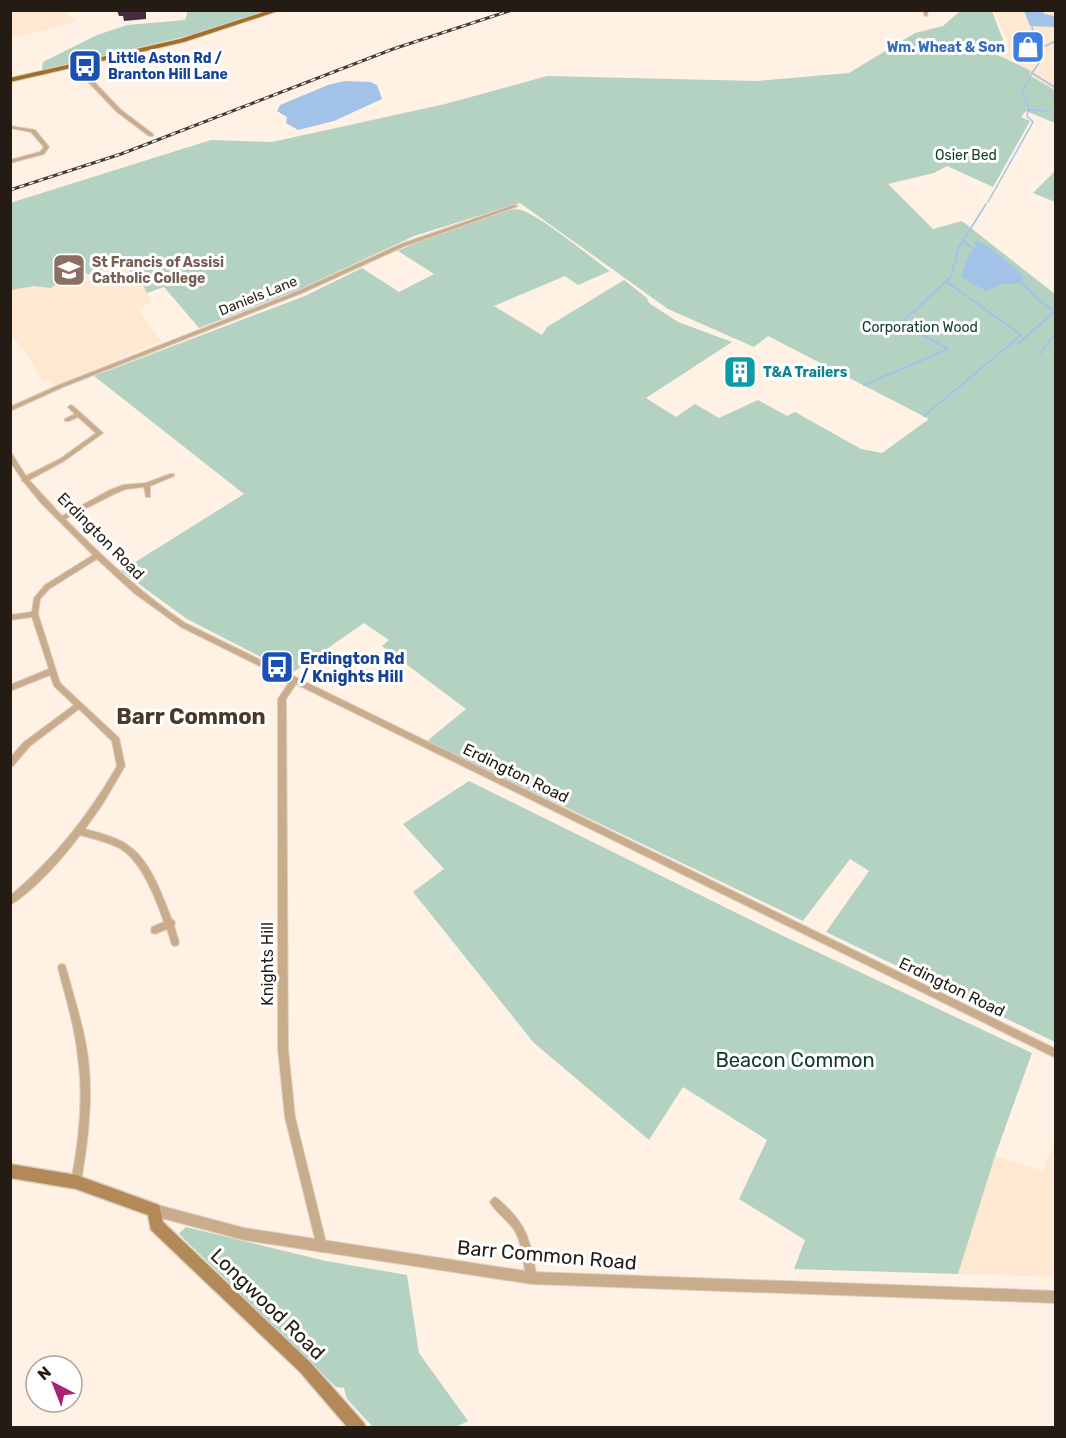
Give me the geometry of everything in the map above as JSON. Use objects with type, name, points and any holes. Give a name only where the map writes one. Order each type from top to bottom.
[{"type":"main road","points":[[10,80],[199,37],[278,10]]},
{"type":"main road","name":"Barr Common Road","points":[[10,1172],[76,1182],[154,1210]]},
{"type":"main road","name":"Longwood Road","points":[[154,1210],[156,1225],[305,1367],[359,1428]]},
{"type":"street","points":[[75,65],[119,111],[151,135]]},
{"type":"street","points":[[10,127],[33,131],[47,147],[42,153],[10,162]]},
{"type":"street","name":"Daniels Lane","points":[[10,410],[61,387],[300,292],[403,245],[516,206]]},
{"type":"street","points":[[24,480],[62,460],[100,433],[71,407]]},
{"type":"street","points":[[67,420],[79,414]]},
{"type":"street","name":"Erdington Road","points":[[10,454],[24,480],[114,574],[156,608],[183,625],[1056,1054]]},
{"type":"street","points":[[61,519],[112,492],[125,487],[147,485],[172,475]]},
{"type":"street","points":[[147,485],[148,495]]},
{"type":"street","points":[[10,902],[34,882],[78,831],[121,766],[116,740],[57,684],[35,614],[34,605],[46,587],[97,556]]},
{"type":"street","points":[[10,618],[35,614]]},
{"type":"street","points":[[10,688],[52,671]]},
{"type":"street","name":"Knights Hill","points":[[294,681],[282,699],[283,1049],[290,1117],[322,1247]]},
{"type":"street","points":[[10,764],[27,744],[78,706]]},
{"type":"street","points":[[78,831],[126,848],[136,856],[171,923],[175,942]]},
{"type":"street","points":[[155,930],[171,923]]},
{"type":"street","points":[[62,968],[77,1026],[85,1084],[82,1149],[76,1182]]},
{"type":"street","points":[[495,1202],[514,1218],[524,1235],[532,1278]]},
{"type":"street","name":"Barr Common Road","points":[[154,1210],[244,1234],[532,1278],[1056,1298]]},
{"type":"shaded area","points":[[10,11],[64,11],[77,22],[11,38]]},
{"type":"shaded area","name":"Wm. Wheat & Son","points":[[994,11],[1055,11],[1055,90],[1029,75],[1030,71],[992,52],[1008,42]]},
{"type":"shaded area","name":"St Francis of Assisi Catholic College","points":[[212,140],[109,254],[139,278],[152,302],[138,309],[161,341],[59,384],[53,385],[49,379],[43,382],[28,356],[11,334],[10,203]]},
{"type":"shaded area","points":[[1055,1139],[1055,1277],[958,1274],[995,1156],[1043,1171]]},
{"type":"green space","points":[[188,11],[271,11],[200,33],[42,70],[43,62],[97,35],[127,25],[185,20]]},
{"type":"green space","points":[[960,11],[992,11],[1003,40],[987,50],[1031,71],[1029,75],[1055,90],[1055,123],[1026,111],[1021,117],[1030,121],[993,187],[947,166],[934,173],[888,184],[933,229],[962,221],[1055,294],[1055,1042],[826,932],[869,871],[850,859],[803,921],[427,741],[466,709],[382,646],[389,640],[364,623],[292,673],[187,619],[121,571],[244,494],[94,376],[305,296],[362,268],[399,292],[434,274],[398,251],[496,212],[521,210],[553,228],[610,271],[578,285],[565,276],[494,306],[542,335],[547,327],[624,280],[647,298],[649,303],[678,322],[732,342],[646,398],[676,417],[695,404],[719,418],[758,400],[787,416],[795,412],[861,449],[882,453],[929,419],[768,336],[754,347],[668,309],[520,203],[414,236],[300,289],[199,328],[164,287],[147,293],[139,278],[118,261],[92,275],[76,270],[51,288],[34,286],[11,290],[10,203],[211,140],[272,142],[445,104],[547,76],[757,81],[849,73],[915,33],[943,26]]},
{"type":"green space","points":[[1055,171],[1055,202],[1033,193]]},
{"type":"green space","name":"Beacon Common","points":[[469,781],[779,934],[1032,1053],[995,1156],[958,1274],[794,1269],[805,1240],[739,1199],[767,1140],[683,1087],[649,1140],[534,1043],[413,892],[444,869],[403,824]]},
{"type":"green space","points":[[186,1227],[326,1261],[407,1275],[419,1353],[468,1421],[456,1427],[373,1427],[347,1399],[344,1388],[336,1387],[181,1236],[179,1233]]},
{"type":"water","points":[[1024,11],[1043,11],[1044,14],[1055,16],[1055,27],[1030,26]]},
{"type":"water","points":[[345,81],[370,82],[377,85],[382,99],[334,121],[298,130],[286,123],[287,117],[277,111],[280,105],[328,85]]},
{"type":"water","points":[[977,241],[989,247],[1022,274],[1023,281],[1002,284],[986,291],[961,277],[968,256],[976,247],[974,242]]},
{"type":"waterway","points":[[1032,27],[1034,36],[1028,48],[1037,60]]},
{"type":"waterway","points":[[1037,60],[1043,57],[1043,47],[1056,41]]},
{"type":"waterway","points":[[1032,73],[1039,63],[1037,60]]},
{"type":"waterway","points":[[1029,108],[1022,93],[1032,73]]},
{"type":"waterway","points":[[1032,73],[1056,88]]},
{"type":"waterway","points":[[988,202],[1033,122],[1027,116],[1028,110],[1049,111]]},
{"type":"waterway","points":[[966,236],[986,204]]},
{"type":"waterway","points":[[864,385],[948,349],[901,323],[951,277],[959,247],[967,234]]},
{"type":"waterway","points":[[963,241],[975,250]]},
{"type":"waterway","points":[[924,416],[1021,335],[947,282]]},
{"type":"waterway","points":[[1021,282],[1034,295]]},
{"type":"waterway","points":[[1035,297],[1054,311]]},
{"type":"waterway","points":[[1019,343],[1054,312]]},
{"type":"waterway","points":[[1040,354],[1056,332]]},
{"type":"railway","points":[[10,190],[121,154],[393,49],[512,10]]},
{"type":"place","name":"Wm. Wheat & Son","points":[[1028,47]]},
{"type":"place","name":"Little Aston Rd / Branton Hill Lane","points":[[85,66]]},
{"type":"place","name":"St Francis of Assisi Catholic College","points":[[69,270]]},
{"type":"place","name":"T&A Trailers","points":[[740,372]]},
{"type":"place","name":"Erdington Rd / Knights Hill","points":[[277,667]]},
{"type":"district","name":"Barr Common","points":[[191,716]]},
{"type":"park label","name":"Osier Bed","points":[[966,155]]},
{"type":"park label","name":"Corporation Wood","points":[[920,327]]}]
